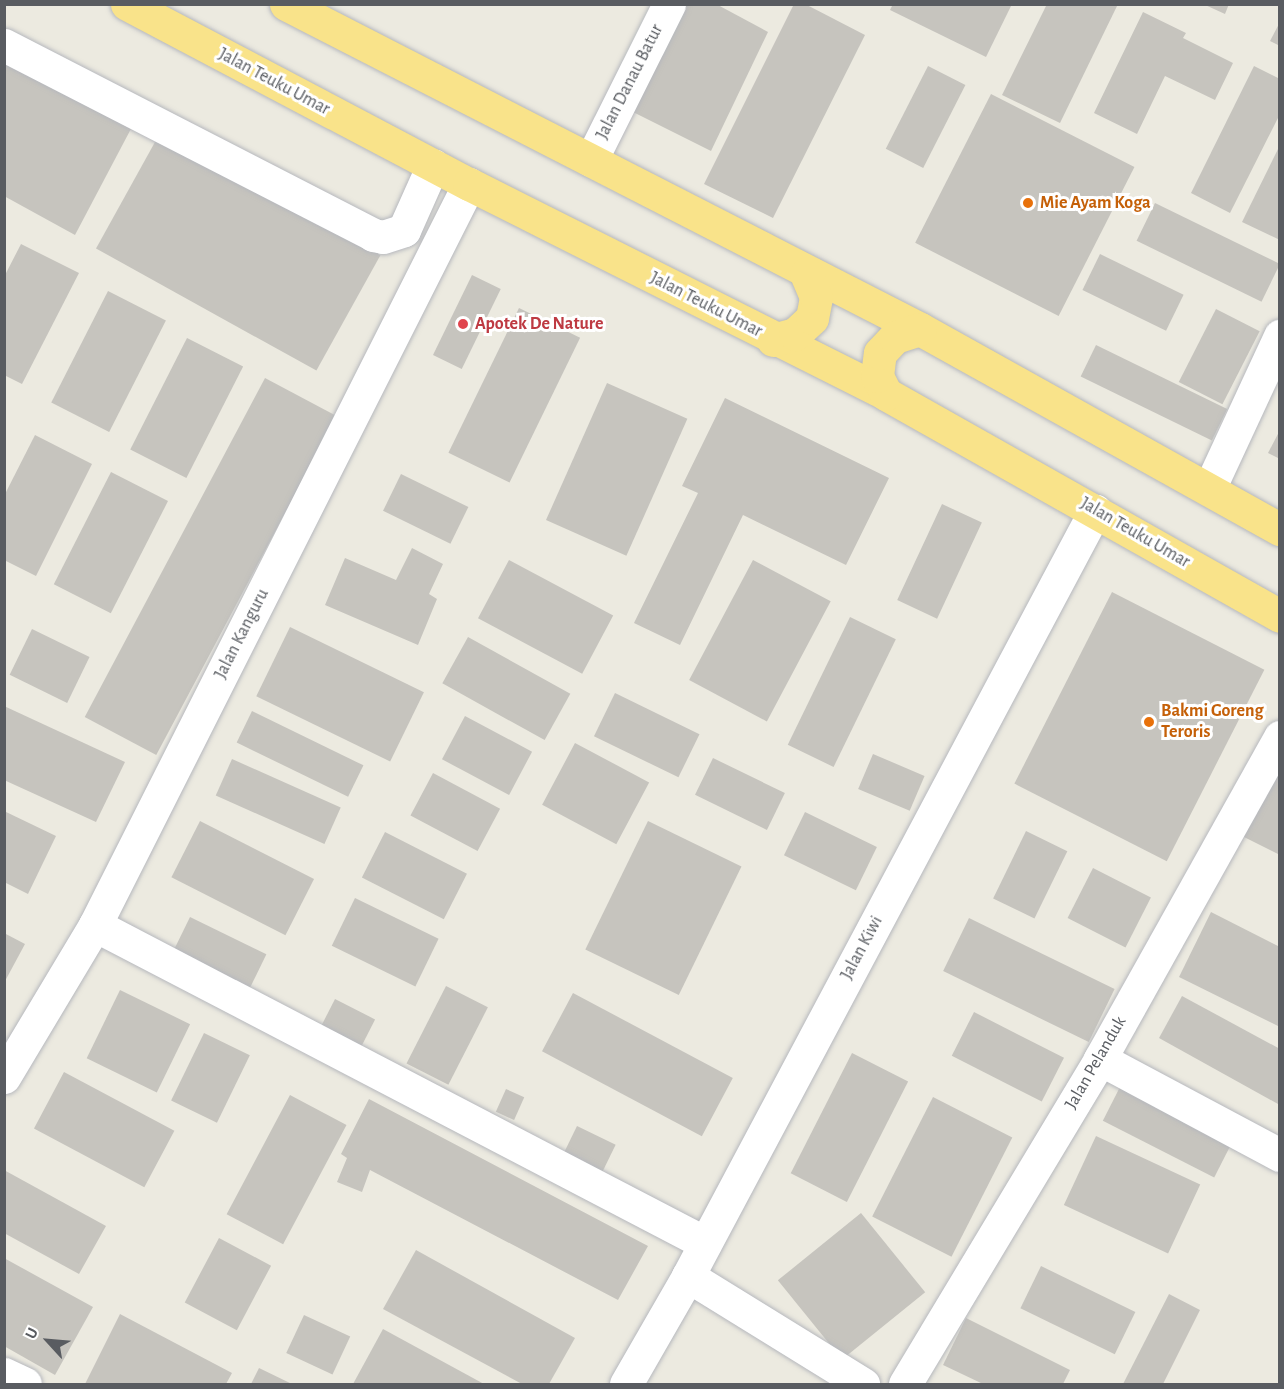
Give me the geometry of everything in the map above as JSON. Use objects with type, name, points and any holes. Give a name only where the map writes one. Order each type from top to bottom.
[{"type":"highway","name":"Jalan Teuku Umar","points":[[127,4],[469,184],[773,340],[886,394],[1280,616]]},
{"type":"highway","points":[[286,4],[591,160],[806,274],[920,330],[1280,529]]},
{"type":"highway","points":[[773,340],[795,334],[812,318],[816,297],[806,274]]},
{"type":"highway","points":[[886,394],[877,376],[880,353],[895,337],[920,330]]},
{"type":"street","name":"Jalan Danau Batur","points":[[591,160],[669,4]]},
{"type":"street","points":[[4,45],[373,235],[383,237],[404,230],[433,165]]},
{"type":"street","name":"Jalan Kanguru","points":[[4,1077],[95,925],[469,184]]},
{"type":"street","points":[[1209,489],[1280,336]]},
{"type":"street","name":"Jalan Kiwi","points":[[626,1384],[688,1276],[1095,511]]},
{"type":"street","name":"Jalan Pelanduk","points":[[905,1384],[1100,1059],[1280,737]]},
{"type":"street","points":[[95,925],[705,1243]]},
{"type":"street","points":[[1100,1059],[1280,1155]]},
{"type":"street","points":[[688,1276],[863,1384]]},
{"type":"street","points":[[4,1374],[25,1384]]},
{"type":"building","points":[[679,4],[716,4],[768,32],[711,151],[627,109]]},
{"type":"building","points":[[794,4],[805,4],[865,35],[773,218],[704,184]]},
{"type":"building","points":[[893,4],[1012,4],[986,57],[890,10]]},
{"type":"building","points":[[1047,4],[1118,4],[1060,123],[1002,95]]},
{"type":"building","points":[[1203,4],[1229,4],[1225,14]]},
{"type":"building","points":[[1143,12],[1186,33],[1183,38],[1233,63],[1215,100],[1165,76],[1137,134],[1094,113]]},
{"type":"building","points":[[1280,22],[1280,46],[1270,41]]},
{"type":"building","points":[[4,56],[133,125],[75,235],[4,196]]},
{"type":"building","points":[[928,66],[965,85],[923,168],[886,149]]},
{"type":"building","points":[[1254,66],[1280,79],[1280,114],[1230,213],[1191,193]]},
{"type":"building","points":[[991,94],[1134,167],[1059,316],[915,243]]},
{"type":"building","points":[[160,133],[380,255],[316,371],[96,248]]},
{"type":"building","points":[[1280,145],[1280,240],[1242,222]]},
{"type":"building","points":[[1155,203],[1280,264],[1262,302],[1137,241]]},
{"type":"building","points":[[21,244],[79,273],[22,384],[4,375],[4,277]]},
{"type":"building","points":[[1100,254],[1184,295],[1166,331],[1082,290]]},
{"type":"building","points":[[472,275],[501,289],[462,369],[433,355]]},
{"type":"building","points":[[108,291],[166,321],[109,432],[51,402]]},
{"type":"building","points":[[519,308],[580,338],[510,483],[448,453]]},
{"type":"building","points":[[1216,309],[1260,331],[1222,404],[1179,382]]},
{"type":"building","points":[[187,338],[243,367],[186,478],[130,449]]},
{"type":"building","points":[[1096,345],[1227,409],[1212,440],[1081,376]]},
{"type":"building","points":[[265,378],[337,416],[156,755],[85,717]]},
{"type":"building","points":[[607,383],[687,419],[626,556],[546,520]]},
{"type":"building","points":[[725,398],[889,478],[846,565],[743,515],[680,645],[634,623],[698,493],[682,486]]},
{"type":"building","points":[[1280,430],[1280,459],[1268,453]]},
{"type":"building","points":[[35,435],[92,464],[36,576],[4,560],[4,496]]},
{"type":"building","points":[[111,472],[168,501],[111,613],[54,584]]},
{"type":"building","points":[[401,474],[468,507],[450,544],[383,511]]},
{"type":"building","points":[[942,504],[982,523],[937,619],[897,600]]},
{"type":"building","points":[[412,548],[443,564],[429,594],[437,599],[418,645],[325,605],[345,558],[396,580]]},
{"type":"building","points":[[509,560],[613,615],[582,674],[478,618]]},
{"type":"building","points":[[753,560],[831,601],[767,721],[689,680]]},
{"type":"building","points":[[1112,592],[1264,670],[1167,861],[1014,784]]},
{"type":"building","points":[[850,617],[896,639],[834,767],[788,745]]},
{"type":"building","points":[[290,627],[424,692],[390,762],[256,696]]},
{"type":"building","points":[[32,629],[90,657],[67,703],[10,675]]},
{"type":"building","points":[[468,637],[570,694],[545,740],[442,683]]},
{"type":"building","points":[[615,693],[699,734],[678,777],[594,736]]},
{"type":"building","points":[[4,706],[125,762],[96,822],[4,780]]},
{"type":"building","points":[[252,711],[363,765],[348,797],[237,742]]},
{"type":"building","points":[[465,716],[532,752],[509,795],[442,759]]},
{"type":"building","points":[[575,743],[649,782],[616,844],[542,805]]},
{"type":"building","points":[[873,754],[925,776],[910,811],[858,789]]},
{"type":"building","points":[[713,758],[785,793],[767,830],[695,795]]},
{"type":"building","points":[[1280,758],[1280,855],[1240,835]]},
{"type":"building","points":[[232,759],[341,807],[324,844],[216,796]]},
{"type":"building","points":[[433,773],[500,809],[478,851],[410,815]]},
{"type":"building","points":[[4,811],[56,836],[28,894],[4,882]]},
{"type":"building","points":[[805,812],[877,847],[856,890],[784,855]]},
{"type":"building","points":[[200,821],[314,879],[285,935],[171,877]]},
{"type":"building","points":[[648,821],[741,867],[679,995],[585,950]]},
{"type":"building","points":[[1026,831],[1067,851],[1034,919],[993,898]]},
{"type":"building","points":[[385,832],[467,874],[444,919],[362,877]]},
{"type":"building","points":[[1093,868],[1151,898],[1125,947],[1068,918]]},
{"type":"building","points":[[355,898],[439,939],[415,986],[332,946]]},
{"type":"building","points":[[1211,912],[1280,947],[1280,1027],[1179,977]]},
{"type":"building","points":[[190,917],[266,954],[249,989],[173,952]]},
{"type":"building","points":[[969,918],[1115,989],[1089,1042],[943,971]]},
{"type":"building","points":[[4,933],[25,944],[4,983]]},
{"type":"building","points":[[446,986],[488,1007],[448,1085],[407,1064]]},
{"type":"building","points":[[120,990],[190,1024],[157,1093],[87,1058]]},
{"type":"building","points":[[573,993],[733,1078],[702,1136],[542,1051]]},
{"type":"building","points":[[1182,996],[1280,1049],[1278,1104],[1159,1038]]},
{"type":"building","points":[[335,999],[375,1019],[360,1050],[320,1029]]},
{"type":"building","points":[[974,1012],[1064,1058],[1042,1102],[952,1056]]},
{"type":"building","points":[[204,1033],[250,1055],[217,1123],[171,1100]]},
{"type":"building","points":[[852,1053],[908,1082],[847,1202],[791,1173]]},
{"type":"building","points":[[64,1072],[174,1131],[144,1187],[34,1129]]},
{"type":"building","points":[[1121,1085],[1232,1142],[1214,1177],[1103,1121]]},
{"type":"building","points":[[506,1089],[524,1097],[514,1120],[496,1112]]},
{"type":"building","points":[[290,1095],[347,1125],[283,1244],[227,1214]]},
{"type":"building","points":[[933,1097],[1012,1137],[951,1257],[872,1216]]},
{"type":"building","points":[[369,1099],[648,1246],[618,1300],[370,1170],[362,1192],[337,1182],[347,1158],[341,1154]]},
{"type":"building","points":[[577,1126],[616,1145],[602,1174],[563,1155]]},
{"type":"building","points":[[1096,1136],[1200,1185],[1168,1253],[1064,1205]]},
{"type":"building","points":[[4,1170],[106,1226],[79,1274],[4,1233]]},
{"type":"building","points":[[861,1213],[925,1292],[842,1360],[778,1280]]},
{"type":"building","points":[[219,1238],[271,1266],[237,1330],[185,1302]]},
{"type":"building","points":[[416,1250],[575,1338],[549,1384],[522,1384],[383,1309]]},
{"type":"building","points":[[4,1258],[93,1307],[55,1375],[4,1346]]},
{"type":"building","points":[[1041,1266],[1135,1312],[1115,1354],[1020,1308]]},
{"type":"building","points":[[1169,1294],[1200,1310],[1163,1384],[1123,1384]]},
{"type":"building","points":[[120,1314],[232,1373],[226,1384],[85,1384]]},
{"type":"building","points":[[304,1315],[350,1337],[332,1375],[286,1353]]},
{"type":"building","points":[[966,1318],[1070,1370],[1063,1384],[983,1384],[943,1365]]},
{"type":"building","points":[[383,1329],[484,1384],[353,1384]]},
{"type":"building","points":[[259,1368],[292,1384],[251,1384]]},
{"type":"place","name":"Mie Ayam Koga","points":[[1028,203]]},
{"type":"place","name":"Apotek De Nature","points":[[463,324]]},
{"type":"place","name":"Bakmi Goreng Teroris","points":[[1149,722]]}]
